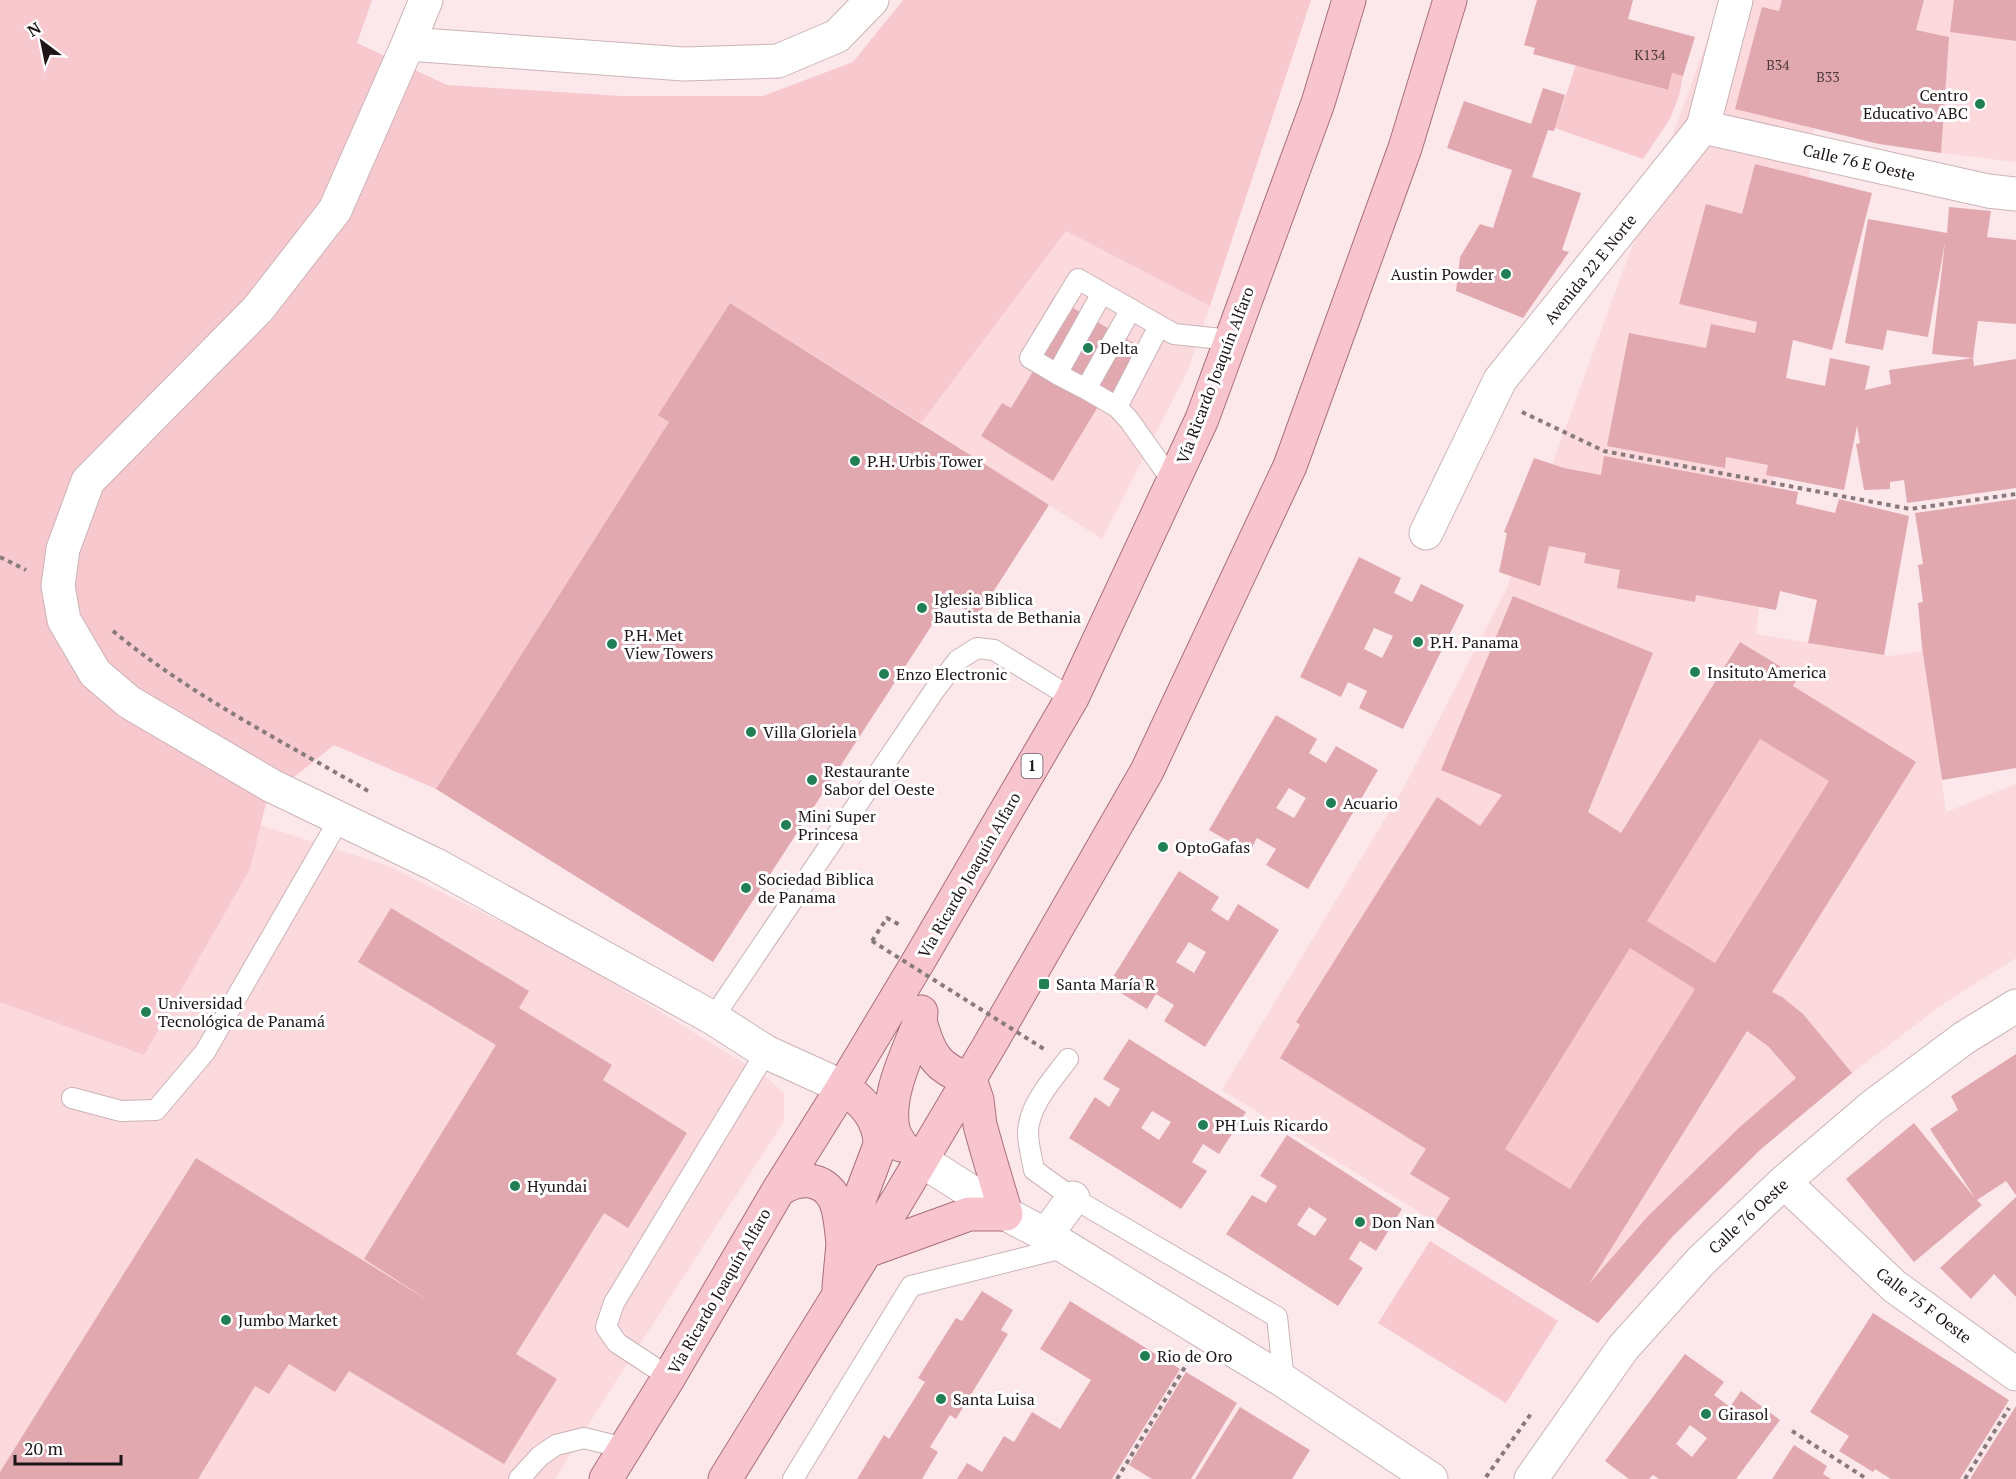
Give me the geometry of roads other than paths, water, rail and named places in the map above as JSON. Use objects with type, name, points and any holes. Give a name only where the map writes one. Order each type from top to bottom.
[{"type":"main road","name":"Vía Ricardo Joaquín Alfaro","points":[[606,1479],[918,962],[1072,698],[1202,419],[1318,103],[1349,0]]},
{"type":"main road","points":[[854,1248],[921,1160],[1147,771],[1290,466],[1406,148],[1450,0]]},
{"type":"main road","points":[[918,962],[923,996],[920,1021],[897,1080],[892,1107],[894,1133],[903,1148],[921,1160]]},
{"type":"main road","points":[[920,1021],[931,1053],[941,1066],[970,1079]]},
{"type":"main road","points":[[854,1248],[969,1214],[1006,1214],[980,1125],[977,1100],[970,1079]]},
{"type":"main road","points":[[725,1479],[839,1295],[854,1248],[879,1152],[880,1135],[872,1113],[843,1087]]},
{"type":"main road","points":[[778,1191],[786,1184],[808,1180],[828,1190],[835,1198],[854,1248]]},
{"type":"street","points":[[426,0],[334,210],[258,309],[88,481],[63,549],[58,586],[64,620],[95,673],[129,702],[272,786],[436,865],[713,1018],[766,1052],[843,1087]]},
{"type":"street","points":[[408,44],[684,64],[778,61],[837,36],[872,0]]},
{"type":"street","name":"Avenida 22 E Norte","points":[[1426,533],[1500,380],[1703,127],[1736,0]]},
{"type":"street","name":"Calle 76 E Oeste","points":[[1703,127],[1988,191],[2016,194]]},
{"type":"street","name":"Calle 76 Oeste","points":[[1531,1479],[1623,1348],[1700,1262],[1784,1182],[1873,1106],[1964,1038],[2016,1006]]},
{"type":"street","points":[[921,1160],[1006,1214],[1057,1241],[1284,1381],[1431,1479]]},
{"type":"street","name":"Calle 75 F Oeste","points":[[1784,1182],[1894,1286],[2016,1374]]},
{"type":"street","points":[[1057,1241],[1073,1198]]},
{"type":"lane","points":[[1173,482],[1129,420],[1117,407],[1030,358],[1078,279],[1174,334],[1231,340]]},
{"type":"lane","points":[[1057,374],[1102,293]]},
{"type":"lane","points":[[1086,389],[1131,309]]},
{"type":"lane","points":[[1117,407],[1160,326]]},
{"type":"lane","points":[[713,1018],[934,691],[958,660],[977,648],[994,650],[1072,698]]},
{"type":"lane","points":[[72,1098],[121,1111],[156,1110],[205,1052],[340,818]]},
{"type":"lane","points":[[669,1377],[616,1343],[606,1328],[614,1303],[766,1052]]},
{"type":"lane","points":[[1068,1059],[1034,1109],[1028,1132],[1034,1170],[1073,1198],[1277,1317],[1284,1381]]},
{"type":"lane","points":[[793,1479],[911,1286],[1057,1241]]},
{"type":"lane","points":[[519,1479],[540,1456],[556,1445],[584,1438],[625,1448]]},
{"type":"place","name":"Centro Educativo ABC","points":[[1980,104]]},
{"type":"place","name":"Austin Powder","points":[[1506,274]]},
{"type":"place","name":"Delta","points":[[1088,348]]},
{"type":"place","name":"P.H. Urbis Tower","points":[[855,461]]},
{"type":"place","name":"Iglesia Biblica Bautista de Bethania","points":[[922,608]]},
{"type":"place","name":"P.H. Panama","points":[[1418,642]]},
{"type":"place","name":"P.H. Met View Towers","points":[[612,644]]},
{"type":"place","name":"Insituto America","points":[[1695,672]]},
{"type":"place","name":"Enzo Electronic","points":[[884,674]]},
{"type":"place","name":"Villa Gloriela","points":[[751,732]]},
{"type":"place","name":"Restaurante Sabor del Oeste","points":[[812,780]]},
{"type":"place","name":"Acuario","points":[[1331,803]]},
{"type":"place","name":"Mini Super Princesa","points":[[786,825]]},
{"type":"place","name":"OptoGafas","points":[[1163,847]]},
{"type":"place","name":"Sociedad Biblica de Panama","points":[[746,888]]},
{"type":"place","name":"Santa María R","points":[[1044,984]]},
{"type":"place","name":"Universidad Tecnológica de Panamá","points":[[146,1012]]},
{"type":"place","name":"PH Luis Ricardo","points":[[1203,1125]]},
{"type":"place","name":"Hyundai","points":[[515,1186]]},
{"type":"place","name":"Don Nan","points":[[1360,1222]]},
{"type":"place","name":"Jumbo Market","points":[[226,1320]]},
{"type":"place","name":"Rio de Oro","points":[[1145,1356]]},
{"type":"place","name":"Santa Luisa","points":[[941,1399]]},
{"type":"place","name":"Girasol","points":[[1706,1414]]}]
